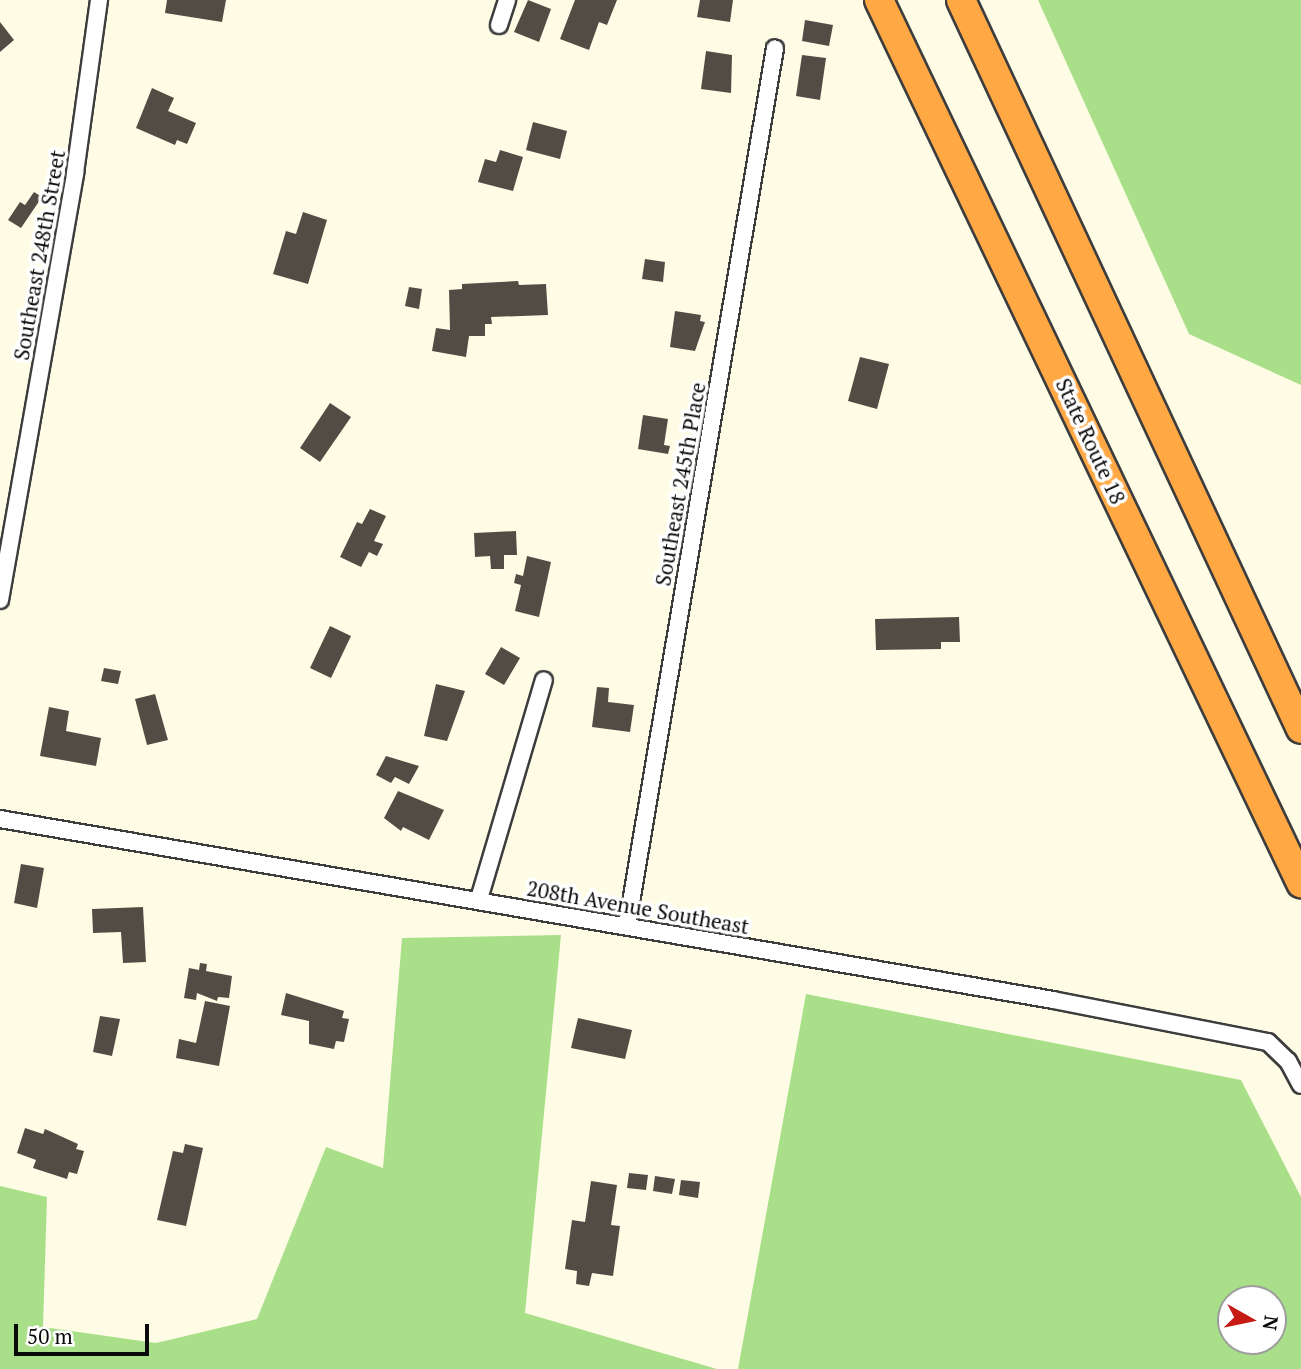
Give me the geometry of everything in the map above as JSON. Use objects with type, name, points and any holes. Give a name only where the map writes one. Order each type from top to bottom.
[{"type":"highway","name":"State Route 18","points":[[879,0],[1301,883]]},
{"type":"highway","points":[[961,0],[1301,729]]},
{"type":"street","name":"Southeast 248th Street","points":[[0,600],[75,173],[100,0]]},
{"type":"street","points":[[499,25],[507,0]]},
{"type":"street","name":"Southeast 245th Place","points":[[627,926],[775,48]]},
{"type":"street","points":[[479,899],[544,680]]},
{"type":"street","name":"208th Avenue Southeast","points":[[0,819],[479,899],[1268,1042],[1288,1061],[1301,1085]]},
{"type":"green space","points":[[1038,0],[1301,0],[1301,385],[1189,334]]},
{"type":"green space","points":[[561,935],[525,1313],[717,1369],[0,1369],[0,1186],[47,1197],[43,1327],[156,1343],[257,1319],[326,1147],[383,1168],[402,938]]},
{"type":"green space","points":[[806,994],[1241,1080],[1301,1197],[1301,1369],[738,1369]]},
{"type":"building","points":[[167,0],[226,0],[222,22],[165,13]]},
{"type":"building","points":[[528,0],[551,9],[539,42],[514,32]]},
{"type":"building","points":[[575,0],[617,0],[607,25],[599,22],[589,50],[560,39]]},
{"type":"building","points":[[700,0],[733,0],[730,22],[697,17]]},
{"type":"building","points":[[805,20],[833,25],[829,46],[802,41]]},
{"type":"building","points":[[0,22],[14,40],[0,52]]},
{"type":"building","points":[[706,51],[732,55],[731,93],[701,89]]},
{"type":"building","points":[[802,55],[826,58],[820,100],[796,96]]},
{"type":"building","points":[[152,88],[174,98],[168,111],[196,123],[187,144],[177,140],[175,145],[136,128]]},
{"type":"building","points":[[533,122],[567,131],[560,159],[526,150]]},
{"type":"building","points":[[500,150],[523,157],[513,191],[478,182],[485,159],[496,162]]},
{"type":"building","points":[[34,192],[42,197],[21,228],[8,220],[20,202],[25,205]]},
{"type":"building","points":[[303,212],[327,220],[308,284],[273,274],[286,231],[296,234]]},
{"type":"building","points":[[645,259],[665,262],[663,282],[642,279]]},
{"type":"building","points":[[518,281],[519,285],[546,284],[548,315],[491,317],[492,324],[485,324],[485,336],[469,336],[466,357],[432,351],[436,328],[450,330],[449,290],[462,289],[462,284]]},
{"type":"building","points":[[409,287],[422,289],[419,309],[405,306]]},
{"type":"building","points":[[675,311],[701,315],[700,321],[705,322],[695,351],[670,347]]},
{"type":"building","points":[[860,357],[889,364],[877,409],[848,401]]},
{"type":"building","points":[[330,403],[351,417],[320,462],[300,448]]},
{"type":"building","points":[[643,415],[668,419],[664,445],[670,446],[668,454],[638,449]]},
{"type":"building","points":[[370,509],[386,516],[374,541],[383,544],[377,556],[369,552],[361,567],[340,557],[357,522],[362,524]]},
{"type":"building","points":[[516,531],[517,555],[504,555],[504,569],[491,569],[490,556],[475,557],[474,533]]},
{"type":"building","points":[[527,556],[551,562],[539,617],[515,611],[521,585],[514,583],[516,574],[523,576]]},
{"type":"building","points":[[959,617],[960,642],[941,642],[941,649],[876,650],[875,619]]},
{"type":"building","points":[[330,626],[351,636],[331,678],[310,668]]},
{"type":"building","points":[[501,647],[520,658],[504,685],[485,674]]},
{"type":"building","points":[[104,668],[121,671],[118,684],[101,681]]},
{"type":"building","points":[[436,684],[465,691],[447,741],[424,736]]},
{"type":"building","points":[[597,687],[609,688],[608,702],[634,705],[630,732],[592,727]]},
{"type":"building","points":[[155,694],[168,740],[147,745],[135,699]]},
{"type":"building","points":[[49,707],[69,711],[66,731],[101,738],[96,766],[40,756]]},
{"type":"building","points":[[386,756],[419,766],[409,784],[395,777],[391,783],[376,775]]},
{"type":"building","points":[[398,791],[444,810],[429,840],[403,827],[401,831],[384,818]]},
{"type":"building","points":[[21,864],[44,868],[37,908],[14,903]]},
{"type":"building","points":[[143,907],[146,962],[123,963],[121,932],[93,933],[92,909]]},
{"type":"building","points":[[200,963],[207,964],[206,971],[232,976],[229,998],[218,997],[217,1001],[197,993],[196,1000],[184,998],[189,968],[199,970]]},
{"type":"building","points":[[286,993],[344,1011],[342,1018],[349,1019],[344,1042],[336,1041],[334,1049],[309,1044],[309,1021],[281,1015]]},
{"type":"building","points":[[205,1001],[230,1006],[219,1066],[176,1058],[179,1039],[196,1043]]},
{"type":"building","points":[[100,1016],[120,1019],[112,1056],[93,1052]]},
{"type":"building","points":[[578,1018],[632,1030],[625,1059],[571,1048]]},
{"type":"building","points":[[25,1128],[43,1134],[45,1129],[78,1144],[76,1149],[84,1151],[77,1174],[69,1172],[67,1179],[33,1168],[36,1160],[17,1153]]},
{"type":"building","points":[[185,1144],[203,1148],[186,1226],[157,1220],[173,1151],[183,1153]]},
{"type":"building","points":[[629,1173],[648,1175],[646,1190],[627,1188]]},
{"type":"building","points":[[655,1176],[675,1179],[672,1194],[653,1191]]},
{"type":"building","points":[[681,1180],[700,1182],[698,1198],[679,1195]]},
{"type":"building","points":[[591,1181],[617,1185],[611,1225],[620,1226],[613,1276],[592,1273],[589,1286],[576,1284],[577,1271],[565,1269],[572,1220],[585,1222]]}]
